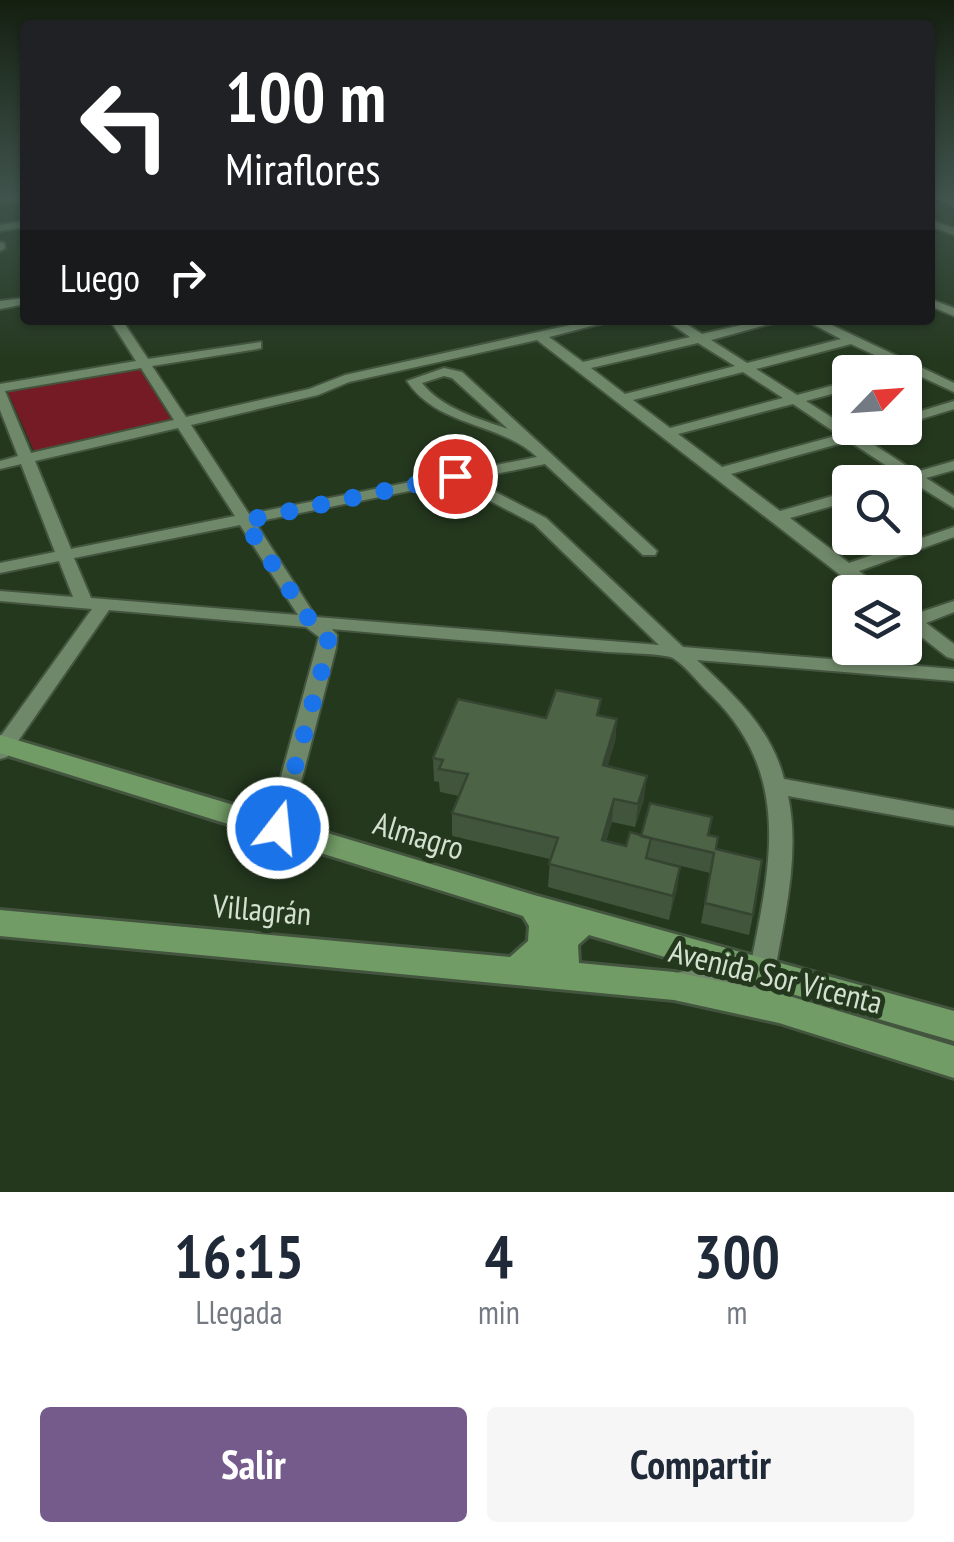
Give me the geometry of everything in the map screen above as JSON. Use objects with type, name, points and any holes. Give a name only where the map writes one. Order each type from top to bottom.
[{"type":"main road","name":"Almagro","points":[[2,747],[534,907],[762,971]]},
{"type":"main road","points":[[518,970],[542,947],[544,926],[534,907]]},
{"type":"main road","points":[[568,974],[560,957],[563,939],[585,921]]},
{"type":"main road","name":"Villagrán","points":[[0,923],[518,970]]},
{"type":"main road","name":"Avenida Sor Vicenta","points":[[518,970],[674,986],[779,1008],[954,1062]]},
{"type":"main road","name":"Avenida Sor Vicenta","points":[[762,971],[954,1026]]},
{"type":"street","points":[[119,325],[311,622],[328,635],[328,648],[278,828]]},
{"type":"street","points":[[0,465],[313,392],[345,379],[586,325]]},
{"type":"street","points":[[680,325],[832,422]]},
{"type":"street","points":[[579,367],[757,325]]},
{"type":"street","points":[[821,325],[884,355]]},
{"type":"street","points":[[539,335],[852,575]]},
{"type":"street","points":[[623,399],[852,340]]},
{"type":"street","points":[[94,604],[67,555],[0,390],[257,345]]},
{"type":"street","points":[[531,443],[440,406],[422,394],[414,381],[444,372],[457,375],[649,551]]},
{"type":"street","points":[[922,373],[954,388]]},
{"type":"street","points":[[666,434],[832,390]]},
{"type":"street","points":[[922,415],[954,405]]},
{"type":"street","points":[[719,473],[832,442]]},
{"type":"street","points":[[867,445],[898,465]]},
{"type":"street","points":[[0,568],[548,458]]},
{"type":"street","points":[[922,475],[954,465]]},
{"type":"street","points":[[455,476],[540,520],[683,654],[751,725],[778,786],[782,842],[760,982],[700,977],[674,986]]},
{"type":"street","points":[[922,481],[954,503]]},
{"type":"street","points":[[776,517],[832,501]]},
{"type":"street","points":[[845,570],[954,532]]},
{"type":"street","points":[[0,596],[954,675]]},
{"type":"street","points":[[2,747],[94,604]]},
{"type":"street","points":[[922,615],[954,606]]},
{"type":"street","points":[[922,628],[954,653]]},
{"type":"street","points":[[778,786],[954,818]]},
{"type":"shaded area","points":[[139,367],[171,419],[34,451],[6,388]]},
{"type":"building","points":[[556,690],[601,699],[597,715],[617,719],[603,765],[647,776],[638,804],[614,799],[602,840],[626,846],[630,832],[651,838],[646,858],[680,867],[673,896],[549,864],[558,838],[452,813],[468,774],[439,769],[443,760],[433,758],[458,699],[546,718]]},
{"type":"building","points":[[650,803],[712,817],[708,835],[718,837],[716,849],[762,860],[753,915],[705,903],[714,853],[641,836]]},
{"type":"route","points":[[278,828],[328,648],[328,635],[311,622],[244,521],[455,476]]}]
